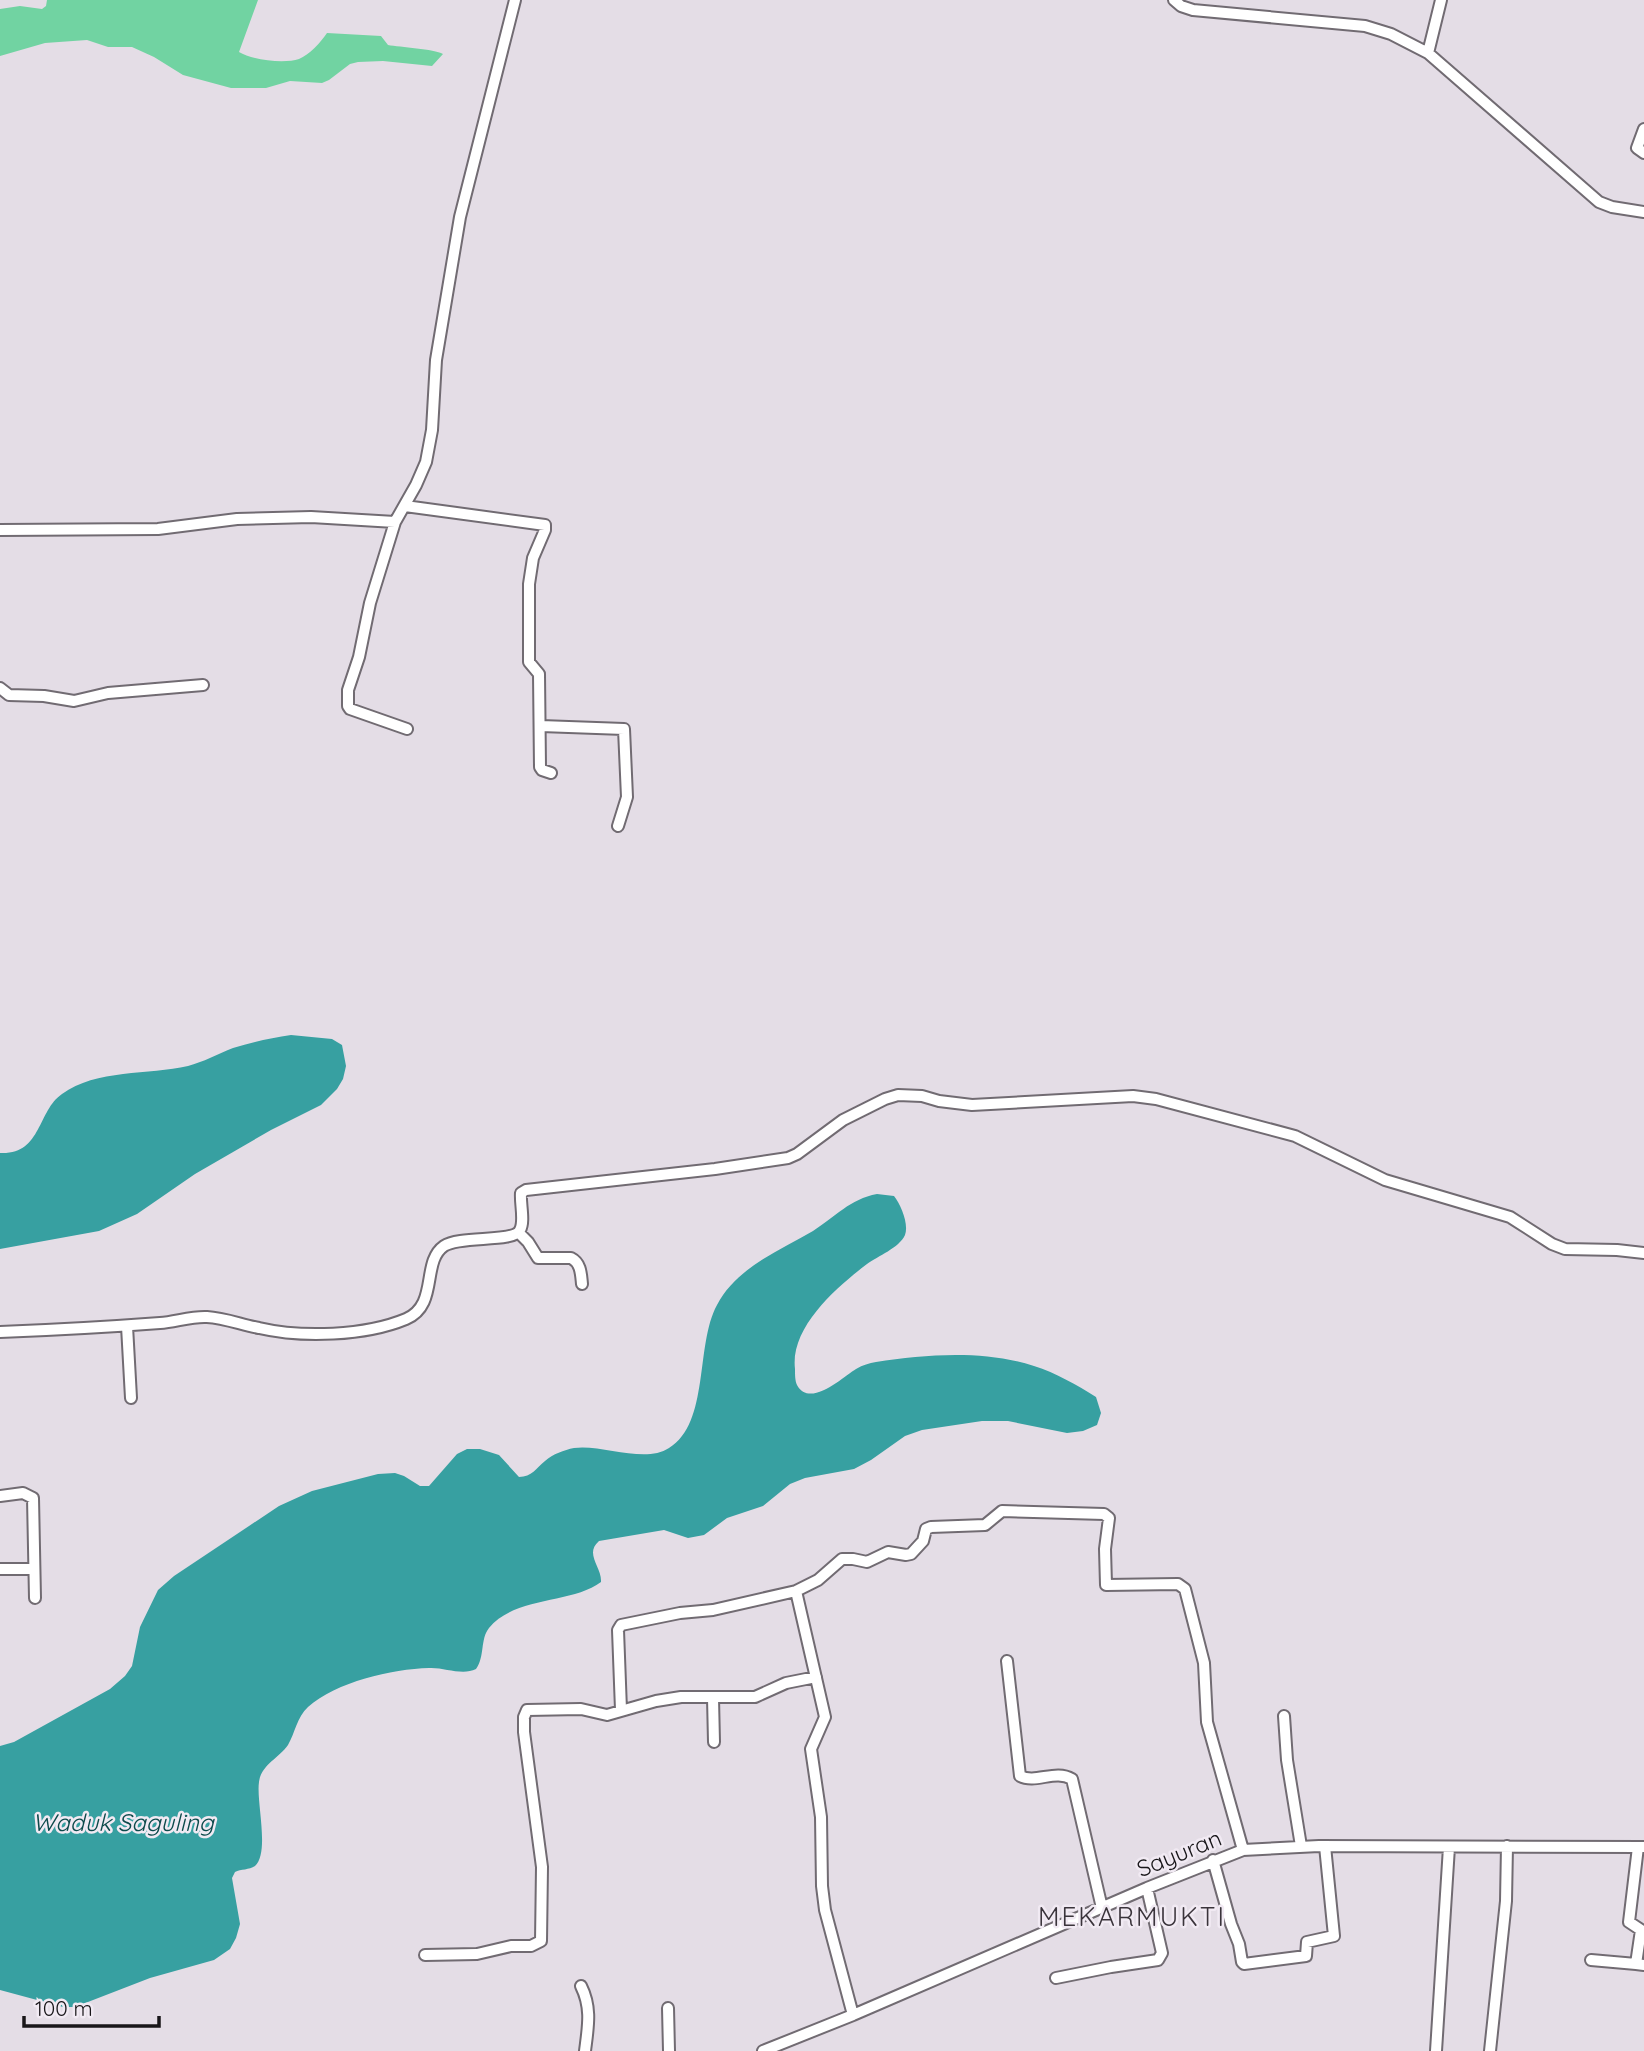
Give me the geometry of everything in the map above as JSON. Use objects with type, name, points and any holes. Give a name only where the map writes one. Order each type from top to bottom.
[{"type":"street","points":[[407,729],[350,709],[348,690],[359,657],[370,603],[395,522],[422,472],[428,453],[436,360],[460,217],[515,0]]},
{"type":"street","points":[[1174,0],[1193,10],[1375,28],[1391,34],[1428,52],[1599,202],[1644,212]]},
{"type":"street","points":[[1428,52],[1441,0]]},
{"type":"street","points":[[1644,130],[1637,148],[1644,153]]},
{"type":"street","points":[[405,506],[545,525],[533,558],[529,584],[528,640],[530,664],[539,674],[540,767],[551,773]]},
{"type":"street","points":[[0,530],[158,529],[237,519],[311,517],[395,522]]},
{"type":"street","points":[[0,688],[9,695],[44,696],[74,701],[108,693],[203,684]]},
{"type":"street","points":[[541,726],[624,729],[627,797],[618,827]]},
{"type":"street","points":[[0,1332],[127,1326],[205,1317],[274,1331],[314,1335],[382,1325],[407,1318],[418,1311],[426,1297],[432,1265],[445,1245],[483,1237],[513,1237],[519,1233],[521,1193],[526,1189],[715,1169],[788,1158],[843,1120],[898,1095],[922,1096],[972,1105],[1133,1096],[1156,1099],[1295,1136],[1385,1180],[1510,1217],[1552,1244],[1565,1249],[1644,1253]]},
{"type":"street","points":[[519,1233],[538,1258],[575,1260],[582,1284]]},
{"type":"street","points":[[127,1326],[131,1398]]},
{"type":"street","points":[[0,1492],[23,1493],[33,1498],[35,1598]]},
{"type":"street","points":[[621,1710],[618,1630],[621,1625],[680,1613],[713,1610],[796,1591],[818,1580],[842,1559],[867,1562],[885,1552],[911,1554],[923,1541],[926,1530],[931,1527],[985,1525],[1002,1511],[1104,1514],[1109,1518],[1105,1549],[1106,1585],[1178,1584],[1185,1589],[1204,1663],[1207,1722],[1243,1850]]},
{"type":"street","points":[[0,1569],[33,1569]]},
{"type":"street","points":[[796,1591],[825,1717],[811,1748],[821,1817],[825,1910],[853,2015]]},
{"type":"street","points":[[1007,1661],[1020,1776],[1029,1779],[1064,1775],[1072,1779],[1102,1908]]},
{"type":"street","points":[[425,1955],[477,1954],[511,1946],[531,1946],[541,1941],[542,1867],[524,1732],[525,1712],[531,1709],[581,1709],[601,1715],[681,1697],[755,1698],[786,1682],[816,1677]]},
{"type":"street","points":[[713,1698],[715,1742]]},
{"type":"street","points":[[1284,1716],[1287,1760],[1301,1846]]},
{"type":"street","name":"Sayuran","points":[[762,2051],[853,2015],[1213,1860],[1243,1850],[1301,1846],[1641,1847]]},
{"type":"street","points":[[1213,1860],[1242,1962],[1258,1964],[1306,1956],[1307,1942],[1334,1936],[1325,1846]]},
{"type":"street","points":[[1490,2051],[1505,1912],[1507,1846]]},
{"type":"street","points":[[1436,2051],[1449,1847]]},
{"type":"street","points":[[1591,1960],[1640,1965],[1641,1930],[1629,1923],[1641,1847]]},
{"type":"street","points":[[1056,1978],[1111,1966],[1158,1961],[1162,1953],[1147,1888]]},
{"type":"street","points":[[581,1986],[588,1999],[589,2013],[585,2051]]},
{"type":"street","points":[[668,2008],[669,2051]]},
{"type":"green space","points":[[47,0],[258,0],[239,52],[268,60],[299,59],[307,55],[327,33],[381,36],[388,45],[443,54],[432,66],[383,61],[358,62],[350,64],[322,83],[290,81],[266,88],[231,88],[183,75],[132,47],[108,47],[87,40],[45,43],[0,56],[0,9],[20,6],[42,9]]},
{"type":"water","points":[[291,1035],[332,1039],[342,1045],[346,1066],[343,1079],[321,1105],[195,1174],[137,1214],[99,1231],[0,1249],[0,1153],[14,1152],[24,1147],[37,1131],[54,1101],[62,1094],[91,1080],[188,1066],[233,1048]]},
{"type":"water","name":"Waduk Saguling","points":[[877,1194],[894,1196],[897,1200],[905,1220],[905,1235],[893,1248],[842,1284],[818,1309],[800,1338],[795,1353],[797,1385],[810,1394],[818,1392],[873,1362],[956,1355],[996,1358],[1042,1369],[1096,1397],[1101,1413],[1097,1425],[1083,1431],[1067,1433],[1008,1421],[982,1421],[922,1430],[905,1436],[854,1469],[805,1478],[790,1484],[763,1506],[727,1518],[704,1535],[688,1538],[664,1530],[599,1541],[593,1556],[601,1582],[575,1594],[513,1610],[500,1618],[486,1632],[481,1659],[476,1669],[465,1672],[429,1668],[365,1678],[334,1690],[304,1711],[288,1745],[260,1776],[262,1850],[255,1866],[235,1872],[232,1878],[240,1924],[230,1949],[214,1960],[150,1978],[75,2007],[63,2007],[0,1990],[0,1746],[14,1742],[110,1689],[125,1676],[132,1666],[140,1627],[158,1590],[174,1576],[279,1506],[312,1491],[378,1474],[395,1473],[420,1486],[429,1486],[457,1454],[467,1449],[480,1449],[499,1455],[519,1477],[523,1477],[531,1474],[555,1454],[574,1448],[648,1454],[669,1448],[682,1436],[691,1421],[710,1322],[725,1292],[760,1261],[813,1231],[851,1204]]},
{"type":"district","name":"MEKARMUKTI","points":[[1132,1916]]}]
